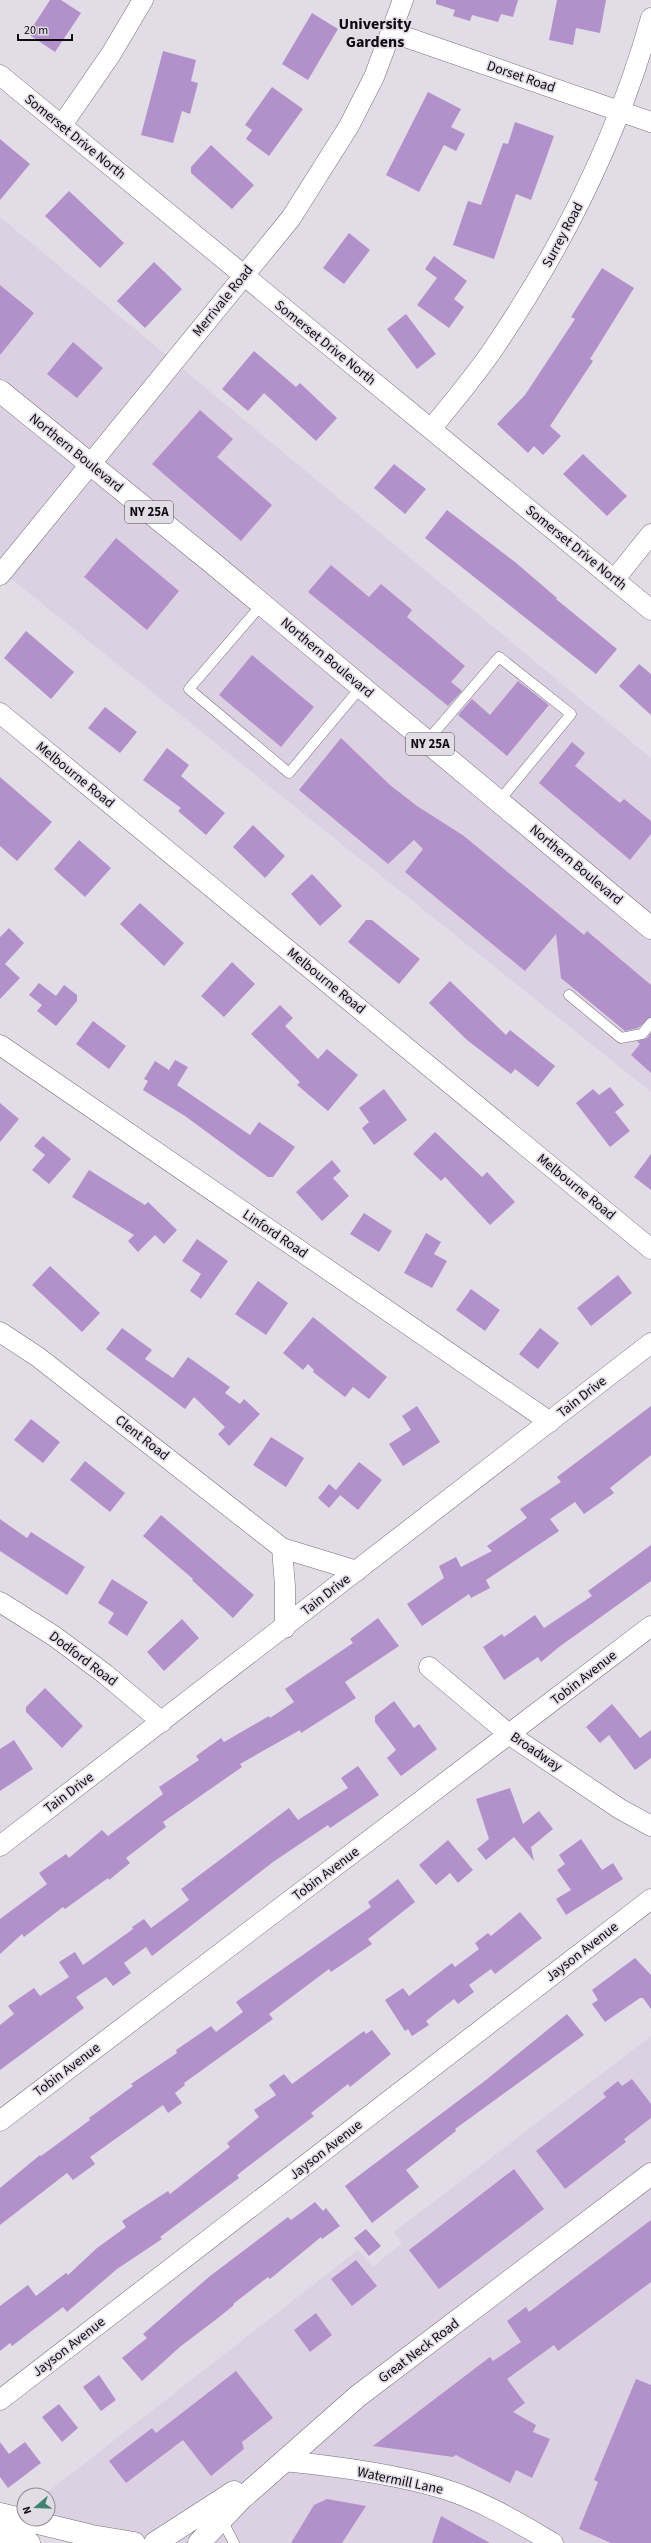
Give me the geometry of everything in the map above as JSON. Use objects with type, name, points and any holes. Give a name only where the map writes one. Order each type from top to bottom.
[{"type":"main road","name":"Northern Boulevard","points":[[0,391],[262,604],[499,801],[648,920]]},
{"type":"main road","name":"Great Neck Road","points":[[199,2543],[221,2518],[282,2461],[358,2396],[651,2174]]},
{"type":"main road","points":[[155,2543],[282,2461]]},
{"type":"main road","points":[[0,2514],[92,2536],[134,2543]]},
{"type":"main road","points":[[0,2536],[29,2543]]},
{"type":"street","points":[[62,125],[111,54],[143,0]]},
{"type":"street","name":"Merrivale Road","points":[[0,575],[291,218],[334,150],[374,77],[403,0]]},
{"type":"street","name":"Surrey Road","points":[[431,429],[495,347],[537,282],[564,236],[601,160],[637,69],[651,18]]},
{"type":"street","name":"Dorset Road","points":[[391,32],[651,122]]},
{"type":"street","name":"Somerset Drive North","points":[[0,75],[651,610]]},
{"type":"street","points":[[614,580],[651,534]]},
{"type":"street","name":"Melbourne Road","points":[[0,713],[651,1249]]},
{"type":"street","name":"Linford Road","points":[[0,1046],[550,1422]]},
{"type":"street","name":"Clent Road","points":[[0,1332],[38,1357],[282,1548],[357,1571]]},
{"type":"street","name":"Tain Drive","points":[[0,1846],[651,1343]]},
{"type":"street","points":[[282,1548],[286,1586],[284,1628]]},
{"type":"street","name":"Dodford Road","points":[[0,1602],[54,1636],[105,1674],[162,1722]]},
{"type":"street","name":"Tobin Avenue","points":[[0,2122],[510,1735],[651,1626]]},
{"type":"street","name":"Broadway","points":[[429,1667],[510,1735],[620,1809],[651,1826]]},
{"type":"street","name":"Jayson Avenue","points":[[0,2400],[651,1899]]},
{"type":"street","name":"Watermill Lane","points":[[282,2461],[379,2475],[442,2488],[505,2515],[553,2543]]},
{"type":"lane","points":[[262,604],[189,689],[283,768],[289,773],[361,687]]},
{"type":"lane","points":[[427,741],[499,657],[571,714],[499,801]]},
{"type":"lane","points":[[569,995],[621,1038],[642,1034],[651,1023]]},
{"type":"lane","points":[[221,2518],[234,2543]]},
{"type":"shaded area","points":[[0,217],[651,758],[651,1092],[0,570]]},
{"type":"shaded area","points":[[651,2036],[651,2543],[135,2543],[56,2521],[56,2487],[54,2487],[358,2250],[373,2267],[402,2243],[394,2232]]},
{"type":"building","points":[[50,0],[61,0],[81,13],[55,52],[28,34]]},
{"type":"building","points":[[436,0],[518,0],[513,17],[501,14],[498,22],[472,15],[470,21],[453,16],[455,10],[436,4]]},
{"type":"building","points":[[557,0],[606,0],[600,33],[576,28],[573,45],[549,40]]},
{"type":"building","points":[[312,13],[338,29],[308,80],[282,64]]},
{"type":"building","points":[[163,51],[196,60],[191,81],[198,83],[190,114],[182,111],[173,143],[141,135]]},
{"type":"building","points":[[272,87],[303,109],[269,156],[246,139],[252,130],[245,125]]},
{"type":"building","points":[[428,92],[461,109],[451,127],[465,134],[456,151],[444,145],[419,192],[386,175]]},
{"type":"building","points":[[515,122],[554,136],[531,200],[516,194],[494,259],[453,245],[468,201],[481,205],[503,143],[508,144]]},
{"type":"building","points":[[0,139],[30,164],[0,200]]},
{"type":"building","points":[[211,145],[254,185],[232,209],[191,173],[191,167]]},
{"type":"building","points":[[69,191],[124,243],[100,268],[45,216]]},
{"type":"building","points":[[349,233],[370,250],[344,284],[323,268]]},
{"type":"building","points":[[434,256],[467,281],[454,299],[464,307],[449,328],[417,305],[437,278],[425,269]]},
{"type":"building","points":[[154,262],[182,289],[145,328],[117,301]]},
{"type":"building","points":[[602,268],[634,288],[590,359],[593,361],[550,426],[561,436],[543,455],[534,446],[528,453],[497,424],[525,395],[575,319],[571,317]]},
{"type":"building","points":[[0,285],[34,313],[0,355]]},
{"type":"building","points":[[406,314],[436,354],[417,369],[387,329]]},
{"type":"building","points":[[73,342],[103,368],[77,398],[47,374]]},
{"type":"building","points":[[254,351],[296,387],[300,383],[337,418],[316,441],[264,393],[248,411],[222,389]]},
{"type":"building","points":[[200,410],[233,439],[217,457],[272,505],[241,541],[152,464]]},
{"type":"building","points":[[583,454],[627,496],[607,516],[563,474]]},
{"type":"building","points":[[394,464],[426,489],[405,514],[374,488]]},
{"type":"building","points":[[447,510],[515,562],[557,598],[556,599],[617,649],[596,674],[425,538]]},
{"type":"building","points":[[116,538],[179,591],[147,630],[84,577]]},
{"type":"building","points":[[331,565],[369,597],[381,584],[412,610],[407,617],[465,666],[451,682],[462,691],[448,706],[308,592]]},
{"type":"building","points":[[26,631],[74,672],[51,699],[4,658]]},
{"type":"building","points":[[252,655],[314,707],[281,747],[219,695]]},
{"type":"building","points":[[639,664],[651,674],[651,715],[619,686]]},
{"type":"building","points":[[518,681],[549,705],[507,756],[458,715],[472,699],[490,715]]},
{"type":"building","points":[[105,707],[137,732],[120,753],[88,728]]},
{"type":"building","points":[[341,738],[390,785],[417,806],[464,836],[584,935],[587,931],[651,985],[651,1017],[638,1028],[625,1031],[561,978],[556,934],[525,971],[405,872],[423,849],[414,840],[388,864],[299,790]]},
{"type":"building","points":[[572,742],[585,753],[575,766],[620,803],[624,799],[651,821],[651,834],[630,860],[539,783]]},
{"type":"building","points":[[167,748],[189,765],[181,776],[225,813],[206,835],[178,811],[181,808],[143,780]]},
{"type":"building","points":[[0,777],[52,822],[17,861],[0,846]]},
{"type":"building","points":[[253,825],[285,856],[265,878],[233,847]]},
{"type":"building","points":[[79,840],[111,868],[85,897],[54,869]]},
{"type":"building","points":[[312,874],[342,906],[320,926],[291,894]]},
{"type":"building","points":[[140,903],[184,943],[164,966],[120,924]]},
{"type":"building","points":[[366,920],[372,920],[420,959],[399,984],[348,942]]},
{"type":"building","points":[[9,928],[24,943],[5,964],[20,978],[0,999],[0,937]]},
{"type":"building","points":[[232,962],[255,984],[224,1017],[201,996]]},
{"type":"building","points":[[450,981],[506,1035],[510,1030],[555,1066],[538,1087],[515,1069],[511,1074],[467,1040],[429,1003]]},
{"type":"building","points":[[39,983],[56,996],[64,985],[77,995],[77,1001],[56,1026],[37,1011],[42,1005],[29,995]]},
{"type":"building","points":[[280,1005],[293,1018],[285,1026],[318,1059],[327,1049],[358,1075],[328,1111],[297,1085],[300,1082],[251,1034]]},
{"type":"building","points":[[93,1021],[126,1046],[109,1069],[76,1044]]},
{"type":"building","points":[[651,1033],[651,1073],[631,1055],[640,1044],[637,1041],[647,1038]]},
{"type":"building","points":[[175,1060],[188,1067],[177,1085],[250,1135],[259,1122],[295,1147],[273,1177],[268,1177],[185,1116],[143,1090],[148,1081],[144,1079],[155,1061],[169,1070]]},
{"type":"building","points":[[610,1087],[624,1105],[615,1112],[630,1131],[610,1147],[576,1103],[593,1089],[599,1095]]},
{"type":"building","points":[[384,1089],[407,1120],[374,1145],[362,1128],[369,1122],[359,1108]]},
{"type":"building","points":[[0,1103],[19,1119],[0,1142]]},
{"type":"building","points":[[435,1132],[482,1177],[487,1172],[515,1202],[490,1225],[445,1177],[441,1181],[413,1154]]},
{"type":"building","points":[[43,1136],[71,1159],[49,1184],[32,1170],[45,1155],[34,1146]]},
{"type":"building","points":[[651,1154],[651,1190],[634,1177]]},
{"type":"building","points":[[332,1160],[341,1171],[333,1178],[349,1196],[322,1221],[296,1192]]},
{"type":"building","points":[[89,1170],[145,1205],[148,1202],[177,1230],[164,1244],[155,1235],[138,1252],[128,1241],[134,1235],[72,1197]]},
{"type":"building","points":[[364,1213],[392,1231],[379,1252],[350,1234]]},
{"type":"building","points":[[426,1233],[441,1242],[434,1254],[447,1261],[432,1288],[404,1273]]},
{"type":"building","points":[[197,1239],[228,1261],[201,1299],[190,1291],[201,1274],[182,1261]]},
{"type":"building","points":[[50,1266],[100,1313],[82,1332],[32,1285]]},
{"type":"building","points":[[618,1275],[632,1293],[591,1326],[577,1308]]},
{"type":"building","points":[[258,1281],[288,1303],[266,1335],[235,1314]]},
{"type":"building","points":[[471,1289],[500,1310],[485,1331],[456,1310]]},
{"type":"building","points":[[313,1317],[387,1377],[369,1399],[353,1387],[345,1397],[313,1372],[314,1370],[308,1364],[303,1370],[283,1353]]},
{"type":"building","points":[[122,1328],[152,1350],[145,1359],[173,1378],[188,1357],[230,1387],[225,1393],[240,1404],[244,1399],[260,1414],[229,1446],[218,1434],[225,1427],[194,1397],[185,1409],[106,1349]]},
{"type":"building","points":[[540,1328],[559,1343],[538,1369],[519,1354]]},
{"type":"building","points":[[417,1406],[440,1442],[403,1466],[389,1444],[411,1430],[402,1416]]},
{"type":"building","points":[[651,1406],[651,1455],[610,1488],[614,1493],[584,1514],[575,1502],[550,1519],[559,1531],[486,1580],[490,1588],[471,1598],[469,1594],[422,1626],[407,1604],[444,1578],[439,1566],[456,1557],[461,1567],[492,1551],[487,1546],[527,1518],[520,1509],[561,1482],[557,1477]]},
{"type":"building","points":[[31,1419],[60,1442],[43,1463],[14,1440]]},
{"type":"building","points":[[271,1437],[304,1458],[286,1487],[253,1465]]},
{"type":"building","points":[[85,1461],[125,1493],[110,1512],[70,1480]]},
{"type":"building","points":[[359,1462],[382,1480],[358,1510],[340,1495],[329,1508],[318,1498],[329,1484],[336,1490]]},
{"type":"building","points":[[161,1515],[254,1595],[233,1618],[192,1580],[193,1579],[143,1536]]},
{"type":"building","points":[[0,1519],[27,1538],[31,1532],[85,1567],[67,1595],[0,1551]]},
{"type":"building","points":[[651,1545],[651,1581],[559,1647],[541,1662],[538,1657],[504,1680],[483,1647],[502,1634],[504,1637],[535,1615],[544,1628],[592,1596],[588,1591]]},
{"type":"building","points":[[112,1579],[148,1602],[127,1636],[108,1623],[114,1613],[98,1603]]},
{"type":"building","points":[[378,1618],[399,1646],[345,1682],[356,1698],[301,1733],[300,1730],[240,1764],[242,1767],[163,1822],[166,1827],[126,1858],[130,1863],[109,1880],[108,1878],[65,1909],[63,1907],[24,1937],[22,1934],[0,1954],[0,1919],[47,1884],[39,1873],[66,1854],[69,1858],[102,1830],[108,1836],[163,1794],[159,1787],[199,1760],[196,1756],[221,1738],[224,1742],[269,1716],[270,1718],[294,1702],[285,1689],[353,1643],[350,1639]]},
{"type":"building","points":[[182,1619],[199,1638],[164,1671],[147,1652]]},
{"type":"building","points":[[45,1688],[83,1726],[62,1748],[26,1712],[26,1707]]},
{"type":"building","points":[[394,1701],[414,1728],[419,1724],[437,1749],[401,1776],[387,1758],[396,1750],[375,1722],[375,1716]]},
{"type":"building","points":[[612,1704],[640,1738],[651,1730],[651,1758],[635,1770],[609,1735],[600,1743],[586,1727]]},
{"type":"building","points":[[14,1740],[33,1769],[0,1791],[0,1749]]},
{"type":"building","points":[[358,1766],[379,1795],[330,1828],[328,1825],[273,1862],[152,1956],[146,1947],[124,1963],[131,1973],[113,1986],[106,1977],[76,1997],[84,2008],[0,2070],[0,2025],[14,2014],[8,2006],[34,1988],[40,1996],[69,1977],[59,1962],[75,1952],[83,1965],[133,1929],[132,1927],[144,1919],[151,1928],[189,1900],[181,1889],[289,1808],[298,1820],[348,1788],[341,1778]]},
{"type":"building","points":[[510,1788],[523,1824],[539,1811],[553,1829],[531,1847],[534,1861],[514,1837],[486,1860],[477,1849],[489,1839],[476,1799]]},
{"type":"building","points":[[581,1839],[602,1870],[613,1863],[623,1879],[566,1915],[556,1899],[571,1890],[557,1870],[565,1864],[559,1855]]},
{"type":"building","points":[[448,1840],[473,1870],[458,1883],[450,1873],[436,1885],[419,1865]]},
{"type":"building","points":[[398,1879],[415,1902],[368,1939],[372,1944],[331,1972],[329,1969],[269,2014],[273,2019],[184,2083],[185,2085],[175,2093],[182,2103],[168,2113],[163,2105],[90,2157],[95,2164],[73,2180],[67,2173],[0,2225],[0,2188],[40,2155],[41,2156],[90,2120],[89,2118],[133,2086],[131,2084],[177,2053],[176,2050],[211,2026],[216,2032],[243,2012],[236,2002],[371,1907],[368,1902]]},
{"type":"building","points":[[520,1912],[542,1938],[495,1974],[491,1969],[469,1985],[474,1992],[458,2004],[454,1999],[426,2021],[429,2025],[412,2036],[408,2029],[405,2031],[385,2000],[403,1988],[409,1996],[452,1963],[455,1967],[479,1949],[475,1943],[488,1933],[491,1936]]},
{"type":"building","points":[[635,1958],[651,1975],[651,2009],[643,1998],[640,1998],[605,2022],[592,2004],[598,2000],[592,1990]]},
{"type":"building","points":[[567,2014],[584,2035],[455,2129],[456,2131],[406,2170],[419,2187],[372,2223],[345,2186],[486,2080]]},
{"type":"building","points":[[372,2030],[391,2054],[350,2087],[348,2084],[311,2113],[314,2116],[237,2175],[239,2178],[160,2237],[162,2239],[117,2269],[67,2312],[63,2307],[12,2346],[10,2343],[0,2351],[0,2306],[28,2285],[36,2296],[66,2273],[68,2275],[97,2248],[126,2227],[122,2221],[168,2191],[170,2194],[230,2147],[227,2143],[259,2117],[254,2110],[276,2095],[269,2085],[284,2074],[292,2084],[364,2031],[366,2034]]},
{"type":"building","points":[[632,2079],[651,2104],[651,2118],[624,2139],[626,2142],[565,2189],[536,2151],[606,2097],[603,2093],[618,2081],[622,2086]]},
{"type":"building","points":[[514,2169],[544,2209],[439,2289],[409,2250]]},
{"type":"building","points":[[315,2202],[323,2211],[326,2208],[340,2226],[322,2239],[321,2237],[270,2279],[268,2277],[233,2304],[234,2305],[218,2318],[181,2346],[142,2381],[122,2358],[147,2338],[143,2334],[210,2276],[288,2217],[291,2220]]},
{"type":"building","points":[[651,2220],[651,2282],[558,2351],[554,2345],[507,2379],[525,2403],[513,2412],[536,2425],[533,2432],[550,2439],[532,2478],[516,2470],[510,2483],[456,2455],[453,2457],[373,2446],[490,2357],[493,2361],[521,2342],[507,2321],[526,2307],[529,2312]]},
{"type":"building","points":[[366,2229],[381,2246],[369,2256],[354,2238]]},
{"type":"building","points":[[356,2260],[377,2286],[352,2306],[331,2279]]},
{"type":"building","points":[[316,2313],[332,2335],[310,2352],[294,2330]]},
{"type":"building","points":[[236,2371],[273,2418],[242,2442],[244,2449],[211,2476],[183,2440],[126,2483],[109,2461],[152,2428],[156,2433]]},
{"type":"building","points":[[99,2375],[116,2400],[101,2411],[83,2387]]},
{"type":"building","points":[[636,2379],[651,2385],[651,2543],[611,2543],[579,2529],[598,2482],[594,2480]]},
{"type":"building","points":[[59,2404],[78,2428],[62,2442],[42,2417]]},
{"type":"building","points":[[0,2442],[9,2454],[25,2442],[41,2463],[8,2488],[0,2477]]},
{"type":"building","points":[[327,2499],[366,2506],[342,2543],[291,2543],[314,2505]]},
{"type":"building","points":[[441,2516],[490,2543],[432,2543]]},
{"type":"district","name":"University Gardens","points":[[375,33]]}]
